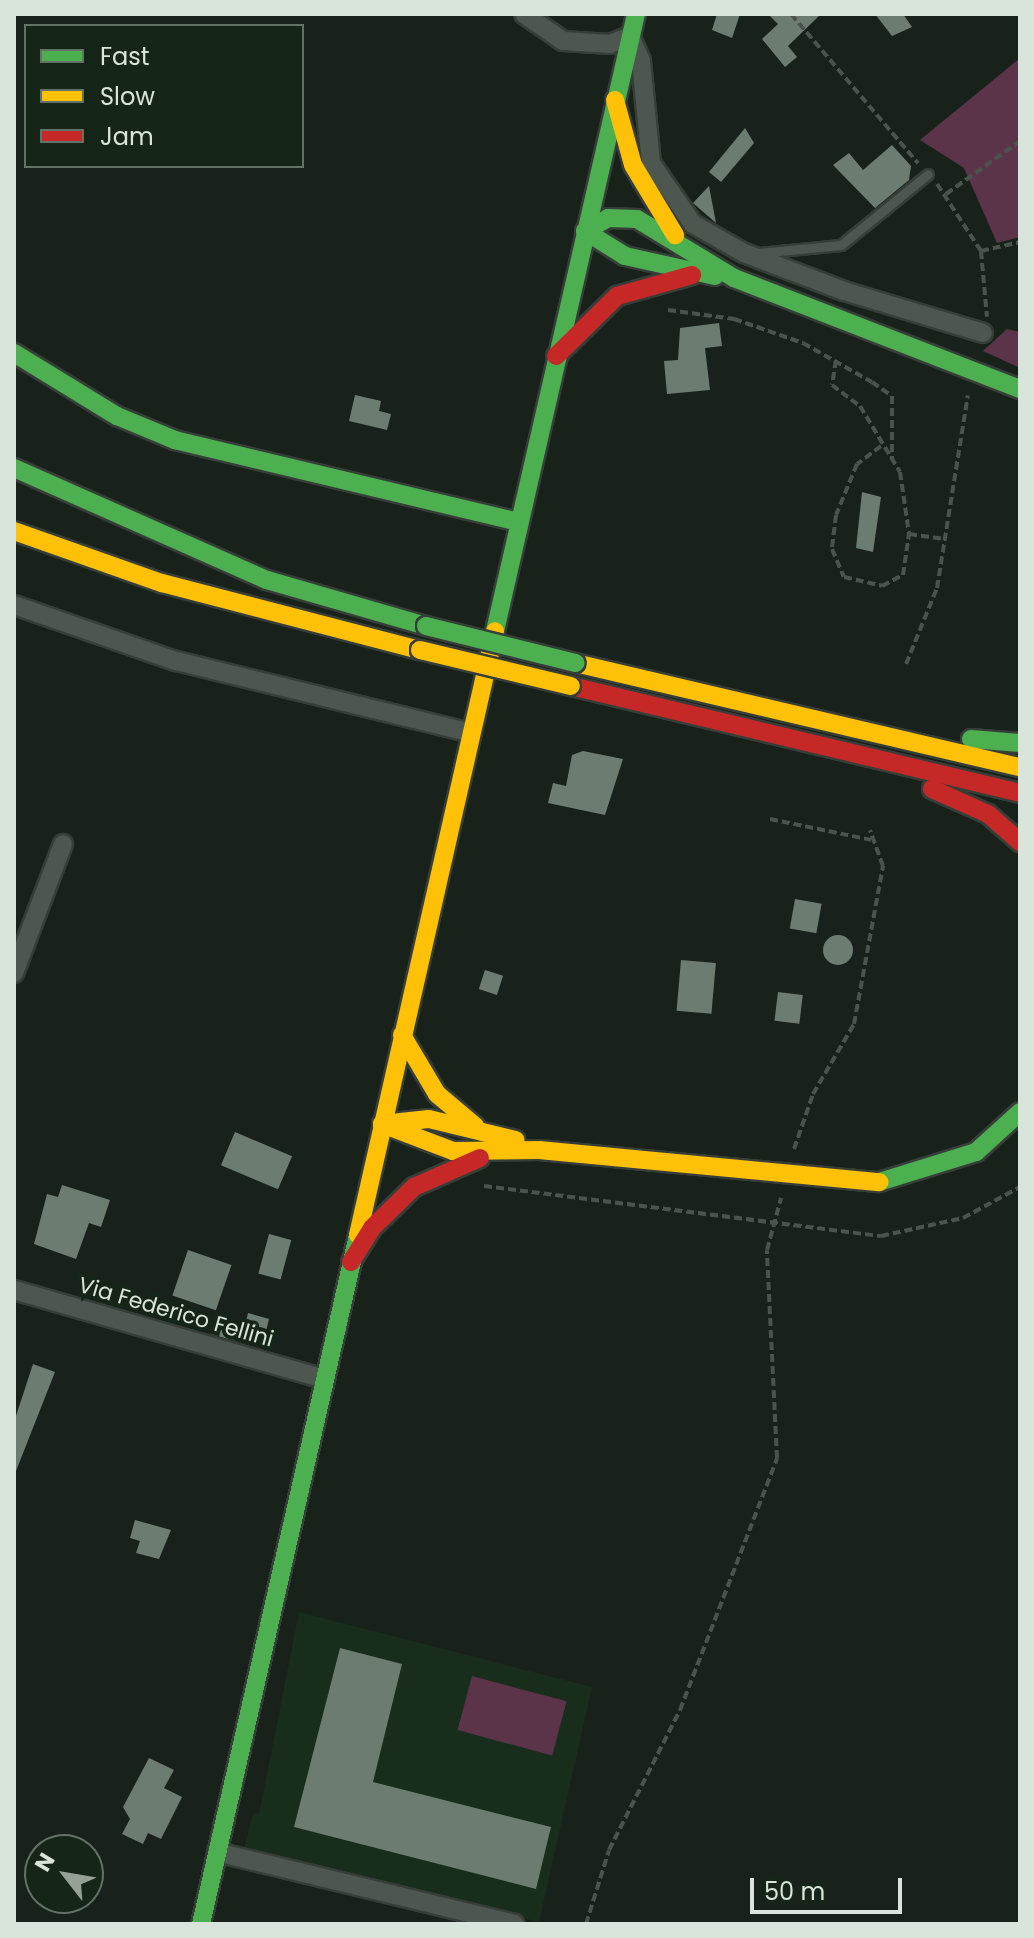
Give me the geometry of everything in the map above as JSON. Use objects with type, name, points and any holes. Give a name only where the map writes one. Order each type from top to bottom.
[{"type":"main road","points":[[201,1924],[636,14]]},
{"type":"main road","points":[[615,100],[633,165],[679,241]]},
{"type":"main road","points":[[585,231],[625,217],[679,241],[725,277]]},
{"type":"main road","points":[[585,231],[625,256],[725,277],[1020,389]]},
{"type":"main road","points":[[556,356],[617,296],[655,280],[725,277]]},
{"type":"main road","points":[[14,353],[117,416],[175,440],[518,522]]},
{"type":"main road","points":[[14,468],[267,580],[426,626],[752,706],[1020,767]]},
{"type":"main road","points":[[14,531],[176,587],[786,740],[1020,793]]},
{"type":"main road","points":[[752,706],[837,709],[976,741],[1020,743]]},
{"type":"main road","points":[[786,740],[855,773],[961,799],[1020,842]]},
{"type":"main road","points":[[402,1035],[437,1094],[484,1132]]},
{"type":"main road","points":[[382,1124],[430,1147],[491,1154],[539,1150],[890,1183],[976,1152],[1020,1112]]},
{"type":"main road","points":[[382,1124],[429,1119],[484,1132],[539,1150]]},
{"type":"main road","points":[[351,1262],[414,1187],[491,1154]]},
{"type":"street","points":[[524,14],[563,41],[610,44],[630,36],[641,61],[644,129],[659,183],[693,224],[744,253],[983,333]]},
{"type":"street","points":[[14,605],[176,661],[471,733]]},
{"type":"street","points":[[14,973],[63,844]]},
{"type":"street","name":"Via Federico Fellini","points":[[14,1290],[325,1379]]},
{"type":"street","points":[[217,1852],[514,1924]]},
{"type":"lane","points":[[744,253],[841,245],[928,174]]},
{"type":"path","points":[[946,194],[1020,141]]},
{"type":"path","points":[[981,251],[1020,242]]},
{"type":"path","points":[[658,311],[734,319],[836,360],[892,396],[892,458],[909,534],[903,575],[882,586],[844,577],[832,549],[836,515],[857,464],[881,446]]},
{"type":"path","points":[[836,360],[832,385],[860,406],[881,446],[892,458]]},
{"type":"path","points":[[906,664],[928,617],[945,539],[969,389]]},
{"type":"path","points":[[909,534],[945,539]]},
{"type":"path","points":[[770,819],[871,840]]},
{"type":"path","points":[[791,1160],[813,1094],[854,1024],[883,866],[871,840],[870,830]]},
{"type":"path","points":[[469,1187],[522,1186],[771,1226],[881,1236],[963,1218],[1020,1187]]},
{"type":"path","points":[[586,1924],[609,1850],[680,1710],[777,1458],[771,1226],[782,1196]]},
{"type":"shaded area","points":[[1020,58],[1020,237],[997,243],[964,168],[920,140]]},
{"type":"shaded area","points":[[1007,329],[1020,332],[1020,368],[983,351]]},
{"type":"shaded area","points":[[299,1612],[592,1687],[539,1922],[244,1849],[253,1813],[259,1814]]},
{"type":"shaded area","points":[[472,1676],[567,1701],[552,1755],[458,1730]]},
{"type":"building","points":[[717,14],[740,14],[732,38],[712,30]]},
{"type":"building","points":[[768,14],[821,14],[788,46],[797,57],[785,67],[762,39],[778,24]]},
{"type":"building","points":[[875,14],[903,14],[912,27],[892,36]]},
{"type":"building","points":[[745,128],[754,143],[721,182],[709,172]]},
{"type":"building","points":[[892,145],[911,166],[909,180],[875,208],[833,165],[849,153],[863,170]]},
{"type":"building","points":[[709,186],[716,223],[693,203]]},
{"type":"building","points":[[719,323],[722,346],[705,348],[710,390],[667,394],[664,361],[678,360],[680,328]]},
{"type":"building","points":[[355,395],[381,401],[379,411],[391,414],[387,430],[349,421]]},
{"type":"building","points":[[862,492],[881,497],[873,552],[856,548]]},
{"type":"building","points":[[583,751],[623,759],[605,815],[548,803],[553,783],[566,786],[572,755]]},
{"type":"building","points":[[795,899],[822,904],[816,933],[790,929]]},
{"type":"building","points":[[838,935],[849,939],[853,950],[849,961],[838,965],[827,961],[823,950],[827,939]]},
{"type":"building","points":[[681,960],[716,963],[711,1014],[677,1011]]},
{"type":"building","points":[[485,970],[503,976],[497,995],[479,989]]},
{"type":"building","points":[[778,992],[803,995],[799,1024],[774,1021]]},
{"type":"building","points":[[235,1132],[292,1156],[278,1189],[221,1165]]},
{"type":"building","points":[[62,1185],[110,1200],[101,1227],[89,1223],[76,1259],[34,1244],[47,1194],[58,1197]]},
{"type":"building","points":[[269,1234],[291,1240],[281,1280],[258,1274]]},
{"type":"building","points":[[188,1250],[231,1265],[216,1310],[172,1295]]},
{"type":"building","points":[[248,1313],[269,1319],[262,1348],[210,1334],[213,1322],[244,1330]]},
{"type":"building","points":[[33,1364],[55,1372],[16,1471],[14,1422]]},
{"type":"building","points":[[135,1520],[171,1530],[159,1559],[136,1553],[140,1541],[130,1538]]},
{"type":"building","points":[[340,1648],[402,1664],[373,1782],[551,1827],[536,1889],[294,1827]]},
{"type":"building","points":[[149,1758],[174,1770],[164,1788],[182,1797],[161,1839],[148,1833],[143,1844],[122,1834],[130,1819],[123,1807]]},
{"type":"traffic: fast","points":[[495,631],[636,14]]},
{"type":"traffic: fast","points":[[715,276],[625,256],[585,231],[608,218],[637,219],[734,278],[1020,389]]},
{"type":"traffic: fast","points":[[14,353],[117,416],[175,440],[518,522]]},
{"type":"traffic: fast","points":[[14,468],[267,580],[426,626]]},
{"type":"traffic: fast","points":[[426,626],[575,663]]},
{"type":"traffic: fast","points":[[971,739],[1020,743]]},
{"type":"traffic: fast","points":[[879,1182],[976,1152],[1020,1112]]},
{"type":"traffic: fast","points":[[201,1924],[358,1235]]},
{"type":"traffic: slow","points":[[615,100],[633,165],[675,235]]},
{"type":"traffic: slow","points":[[14,531],[162,583],[420,650]]},
{"type":"traffic: slow","points":[[358,1235],[495,631]]},
{"type":"traffic: slow","points":[[420,650],[571,686]]},
{"type":"traffic: slow","points":[[575,663],[1020,767]]},
{"type":"traffic: slow","points":[[402,1035],[437,1094],[475,1126]]},
{"type":"traffic: slow","points":[[382,1124],[429,1119],[516,1140]]},
{"type":"traffic: slow","points":[[382,1124],[453,1151],[539,1150],[879,1182]]},
{"type":"traffic: jam","points":[[556,356],[617,296],[692,275]]},
{"type":"traffic: jam","points":[[571,686],[1020,793]]},
{"type":"traffic: jam","points":[[932,789],[988,814],[1020,842]]},
{"type":"traffic: jam","points":[[351,1262],[372,1228],[414,1187],[480,1158]]}]
